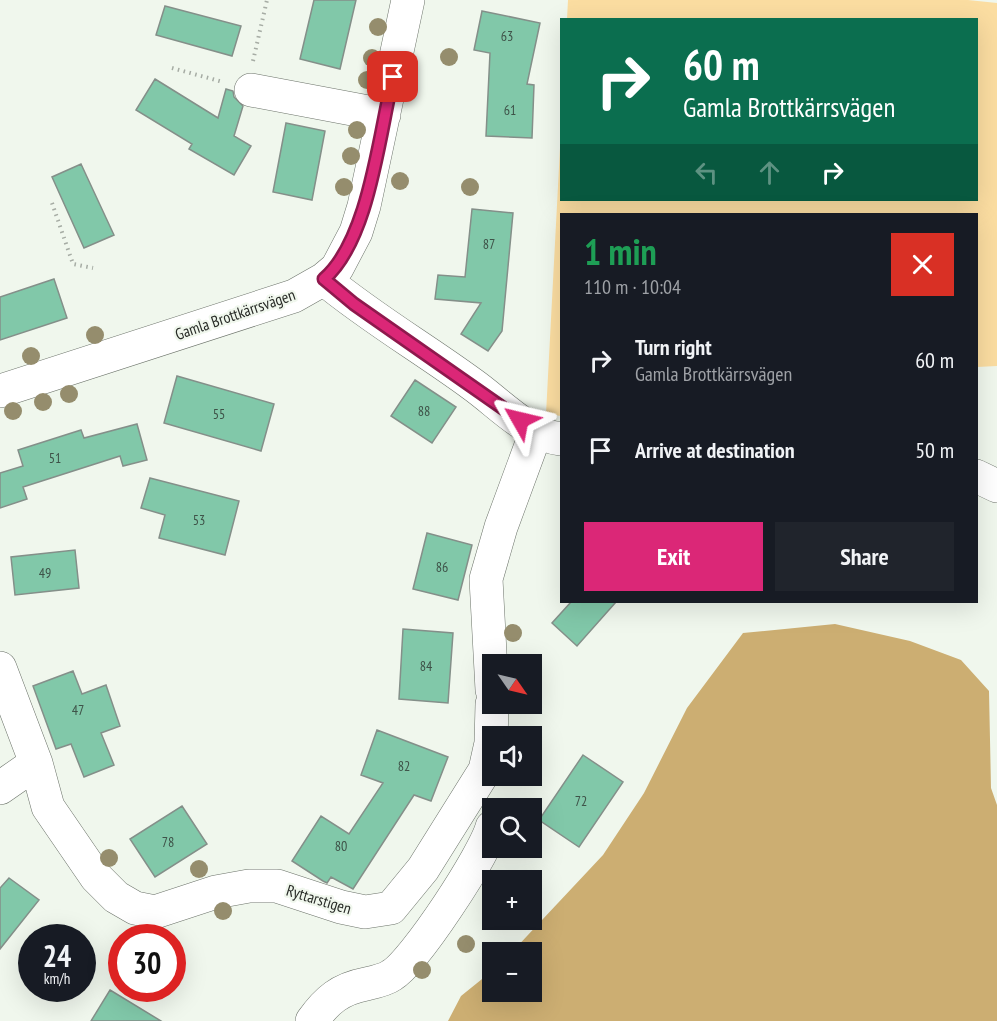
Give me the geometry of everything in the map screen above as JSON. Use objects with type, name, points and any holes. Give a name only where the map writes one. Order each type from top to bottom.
[{"type":"street","name":"Gamla Brottkärrsvägen","points":[[0,391],[267,307],[324,279],[337,268],[356,232],[408,0]]},
{"type":"street","points":[[251,90],[384,115]]},
{"type":"street","points":[[324,279],[354,304],[549,436],[501,527],[486,579],[490,654]]},
{"type":"street","points":[[978,477],[997,486]]},
{"type":"street","points":[[0,668],[36,763],[0,788]]},
{"type":"street","name":"Ryttarstigen","points":[[36,763],[48,807],[96,877],[116,897],[135,908],[154,912],[216,892],[249,886],[277,886],[341,907],[365,912],[391,909],[423,869],[482,784]]},
{"type":"street","points":[[312,1021],[326,1002],[338,992],[384,980],[402,967],[482,854]]},
{"type":"path","points":[[172,68],[251,90],[252,63],[267,0]]},
{"type":"path","points":[[52,203],[73,264],[93,268]]},
{"type":"shaded area","points":[[568,0],[968,0],[997,3],[997,366],[978,367],[978,213],[560,213],[560,416],[546,414],[560,148],[560,201],[978,201],[978,18],[567,18]]},
{"type":"shaded area","points":[[835,624],[910,641],[961,660],[989,691],[991,788],[997,805],[997,1021],[448,1021],[461,996],[482,979],[482,1002],[542,1002],[542,942],[521,942],[533,930],[542,930],[542,920],[603,855],[644,793],[687,708],[743,633]]},
{"type":"building","points":[[314,0],[356,0],[340,69],[300,59]]},
{"type":"building","points":[[165,6],[241,26],[232,56],[156,35]]},
{"type":"building","points":[[482,11],[540,23],[527,84],[534,85],[532,138],[486,136],[490,53],[474,50]]},
{"type":"building","points":[[155,79],[218,118],[226,89],[233,91],[234,97],[243,106],[234,136],[251,146],[234,175],[189,149],[192,144],[136,110]]},
{"type":"building","points":[[286,123],[325,131],[312,200],[273,192]]},
{"type":"building","points":[[81,164],[114,235],[84,248],[52,177]]},
{"type":"building","points":[[472,209],[513,213],[502,331],[488,351],[461,334],[481,303],[435,299],[438,275],[465,277]]},
{"type":"building","points":[[54,279],[67,318],[0,340],[0,297]]},
{"type":"building","points":[[177,376],[274,404],[261,451],[164,423]]},
{"type":"building","points":[[415,380],[456,407],[432,443],[391,416]]},
{"type":"building","points":[[137,424],[147,460],[123,466],[120,456],[23,487],[27,499],[0,508],[0,473],[23,466],[18,450],[81,430],[84,438]]},
{"type":"building","points":[[150,478],[239,501],[225,555],[159,538],[165,515],[141,508]]},
{"type":"building","points":[[427,533],[472,545],[458,600],[413,589]]},
{"type":"building","points":[[75,550],[79,588],[15,595],[11,557]]},
{"type":"building","points":[[570,603],[615,603],[577,646],[552,623]]},
{"type":"building","points":[[403,629],[453,633],[448,703],[399,699]]},
{"type":"building","points":[[73,671],[82,694],[106,685],[120,726],[101,733],[114,765],[84,777],[71,744],[56,749],[33,686]]},
{"type":"building","points":[[377,730],[448,757],[431,801],[414,795],[353,889],[331,877],[327,883],[292,861],[321,816],[349,834],[383,783],[361,775]]},
{"type":"building","points":[[583,755],[623,782],[579,847],[542,822],[542,816]]},
{"type":"building","points":[[182,806],[207,844],[155,877],[130,839]]},
{"type":"building","points":[[9,878],[39,900],[0,949],[0,888]]},
{"type":"building","points":[[108,993],[108,1002],[130,1002],[161,1021],[91,1021]]},
{"type":"route","points":[[393,77],[356,232],[337,268],[324,279],[354,304],[471,383],[520,420]]}]
